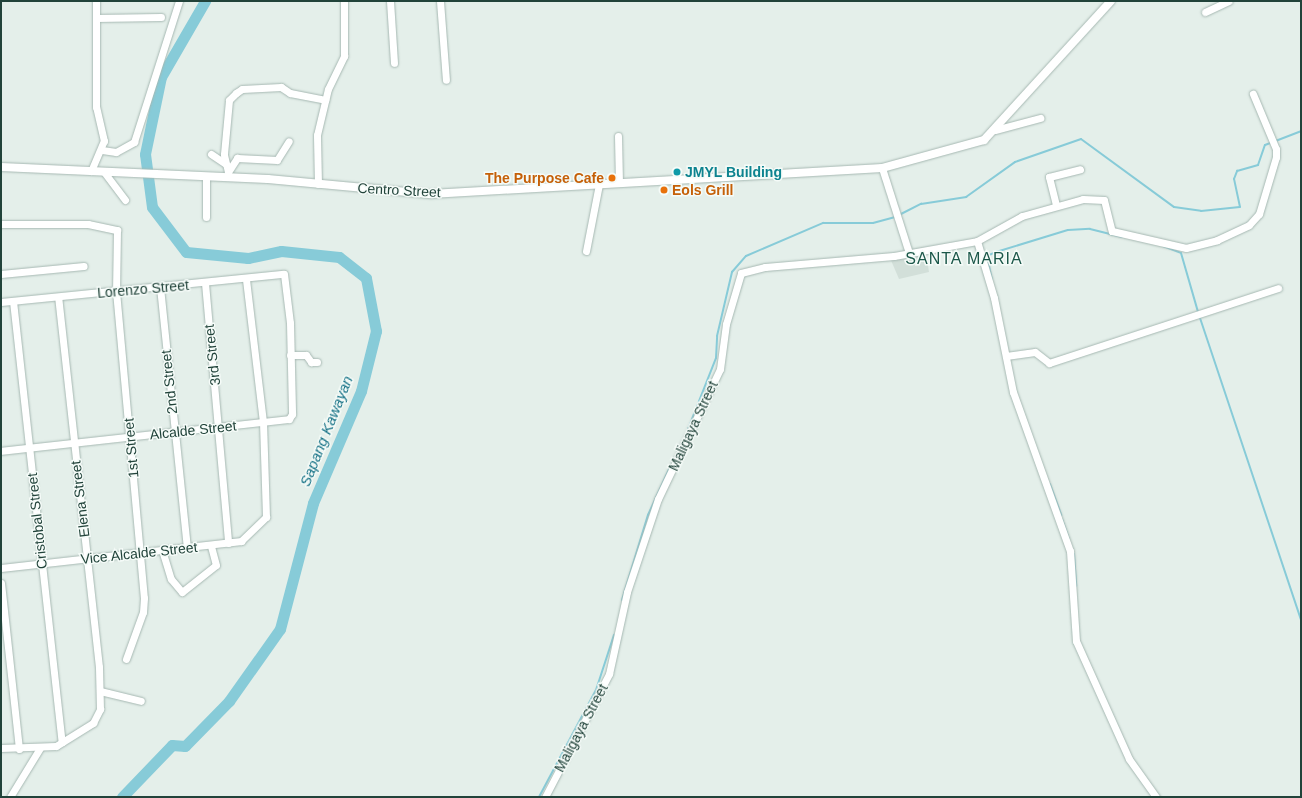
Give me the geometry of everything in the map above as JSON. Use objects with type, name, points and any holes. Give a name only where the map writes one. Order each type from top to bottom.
[{"type":"street","points":[[91,171],[102,150],[104,141],[96,107],[96,1]]},
{"type":"street","points":[[102,150],[116,152],[134,142],[179,1]]},
{"type":"street","points":[[318,184],[317,135],[325,100],[344,56],[344,1]]},
{"type":"street","points":[[390,1],[394,63]]},
{"type":"street","points":[[440,1],[446,80]]},
{"type":"street","name":"Centro Street","points":[[1,167],[206,176],[227,174],[431,194],[882,168],[974,146],[995,130],[1111,1]]},
{"type":"street","points":[[1205,12],[1229,1]]},
{"type":"street","points":[[96,18],[161,17]]},
{"type":"street","points":[[227,174],[226,164],[229,100],[236,93],[242,89],[281,87],[290,93],[325,100]]},
{"type":"street","name":"Maligaya Street","points":[[545,797],[609,674],[628,592],[658,499],[720,369],[724,333],[739,275],[765,267],[909,253],[977,241],[1017,218],[1056,205],[1102,199],[1112,231],[1181,247],[1196,247],[1241,230],[1259,214],[1276,157],[1273,143],[1253,94]]},
{"type":"street","points":[[995,130],[1040,118]]},
{"type":"street","points":[[618,136],[619,183]]},
{"type":"street","points":[[227,174],[237,158],[277,160],[289,141]]},
{"type":"street","points":[[211,154],[226,164]]},
{"type":"street","points":[[882,168],[909,253]]},
{"type":"street","points":[[1056,205],[1049,177],[1080,169]]},
{"type":"street","points":[[106,172],[125,200]]},
{"type":"street","points":[[206,176],[206,216]]},
{"type":"street","points":[[586,251],[600,184]]},
{"type":"street","name":"1st Street","points":[[1,224],[107,226],[118,234],[116,291],[141,552],[143,612],[126,659]]},
{"type":"street","points":[[977,241],[1021,419],[1070,551],[1076,641],[1129,759],[1156,797]]},
{"type":"street","points":[[1,274],[84,266]]},
{"type":"street","name":"Lorenzo Street","points":[[1,302],[246,279],[284,274],[290,355]]},
{"type":"street","points":[[246,279],[263,422]]},
{"type":"street","name":"3rd Street","points":[[205,283],[219,427],[228,543]]},
{"type":"street","name":"2nd Street","points":[[160,287],[187,548]]},
{"type":"street","points":[[1006,356],[1035,352],[1049,363],[1278,288]]},
{"type":"street","name":"Elena Street","points":[[58,297],[87,558],[100,692],[100,702],[92,722],[62,742]]},
{"type":"street","name":"Cristobal Street","points":[[13,301],[62,742]]},
{"type":"street","points":[[290,355],[306,355],[310,362],[316,362]]},
{"type":"street","name":"Alcalde Street","points":[[1,451],[289,419],[292,414],[290,355]]},
{"type":"street","name":"Vice Alcalde Street","points":[[1,568],[141,552],[211,546],[244,540],[266,517],[263,422]]},
{"type":"street","points":[[162,550],[171,579],[182,592],[216,565],[211,546]]},
{"type":"street","points":[[1,583],[19,749]]},
{"type":"street","points":[[100,692],[140,701]]},
{"type":"street","points":[[1,748],[40,748],[62,742]]},
{"type":"street","points":[[10,797],[40,748]]},
{"type":"shaded area","points":[[926,253],[929,272],[899,279],[890,258]]},
{"type":"waterway","name":"Sapang Kawayan","points":[[122,797],[172,745],[185,746],[229,701],[280,629],[313,503],[361,391],[376,331],[366,278],[339,257],[281,251],[248,258],[186,252],[152,207],[145,154],[161,77],[205,1]]},
{"type":"waterway","points":[[1301,36],[1301,51]]},
{"type":"waterway","points":[[899,215],[921,204],[966,197],[1015,162],[1081,139],[1174,207],[1201,211],[1240,207],[1234,179],[1237,171],[1258,165],[1265,145],[1301,131]]},
{"type":"waterway","points":[[688,429],[716,358],[717,336],[732,272],[746,256],[823,223],[873,223],[895,217]]},
{"type":"waterway","points":[[992,280],[987,256],[996,252],[1068,230],[1090,229],[1122,237]]},
{"type":"waterway","points":[[1163,246],[1181,253],[1198,312]]},
{"type":"waterway","points":[[1199,315],[1301,619]]},
{"type":"waterway","points":[[622,600],[648,515],[670,467]]},
{"type":"waterway","points":[[1050,484],[1061,515]]},
{"type":"waterway","points":[[1062,519],[1069,539]]},
{"type":"waterway","points":[[1074,554],[1076,586]]},
{"type":"waterway","points":[[539,797],[596,690],[614,635]]},
{"type":"place","name":"JMYL Building","points":[[677,172]]},
{"type":"place","name":"The Purpose Cafe","points":[[612,178]]},
{"type":"place","name":"Eols Grill","points":[[664,190]]},
{"type":"district","name":"SANTA MARIA","points":[[964,259]]}]
